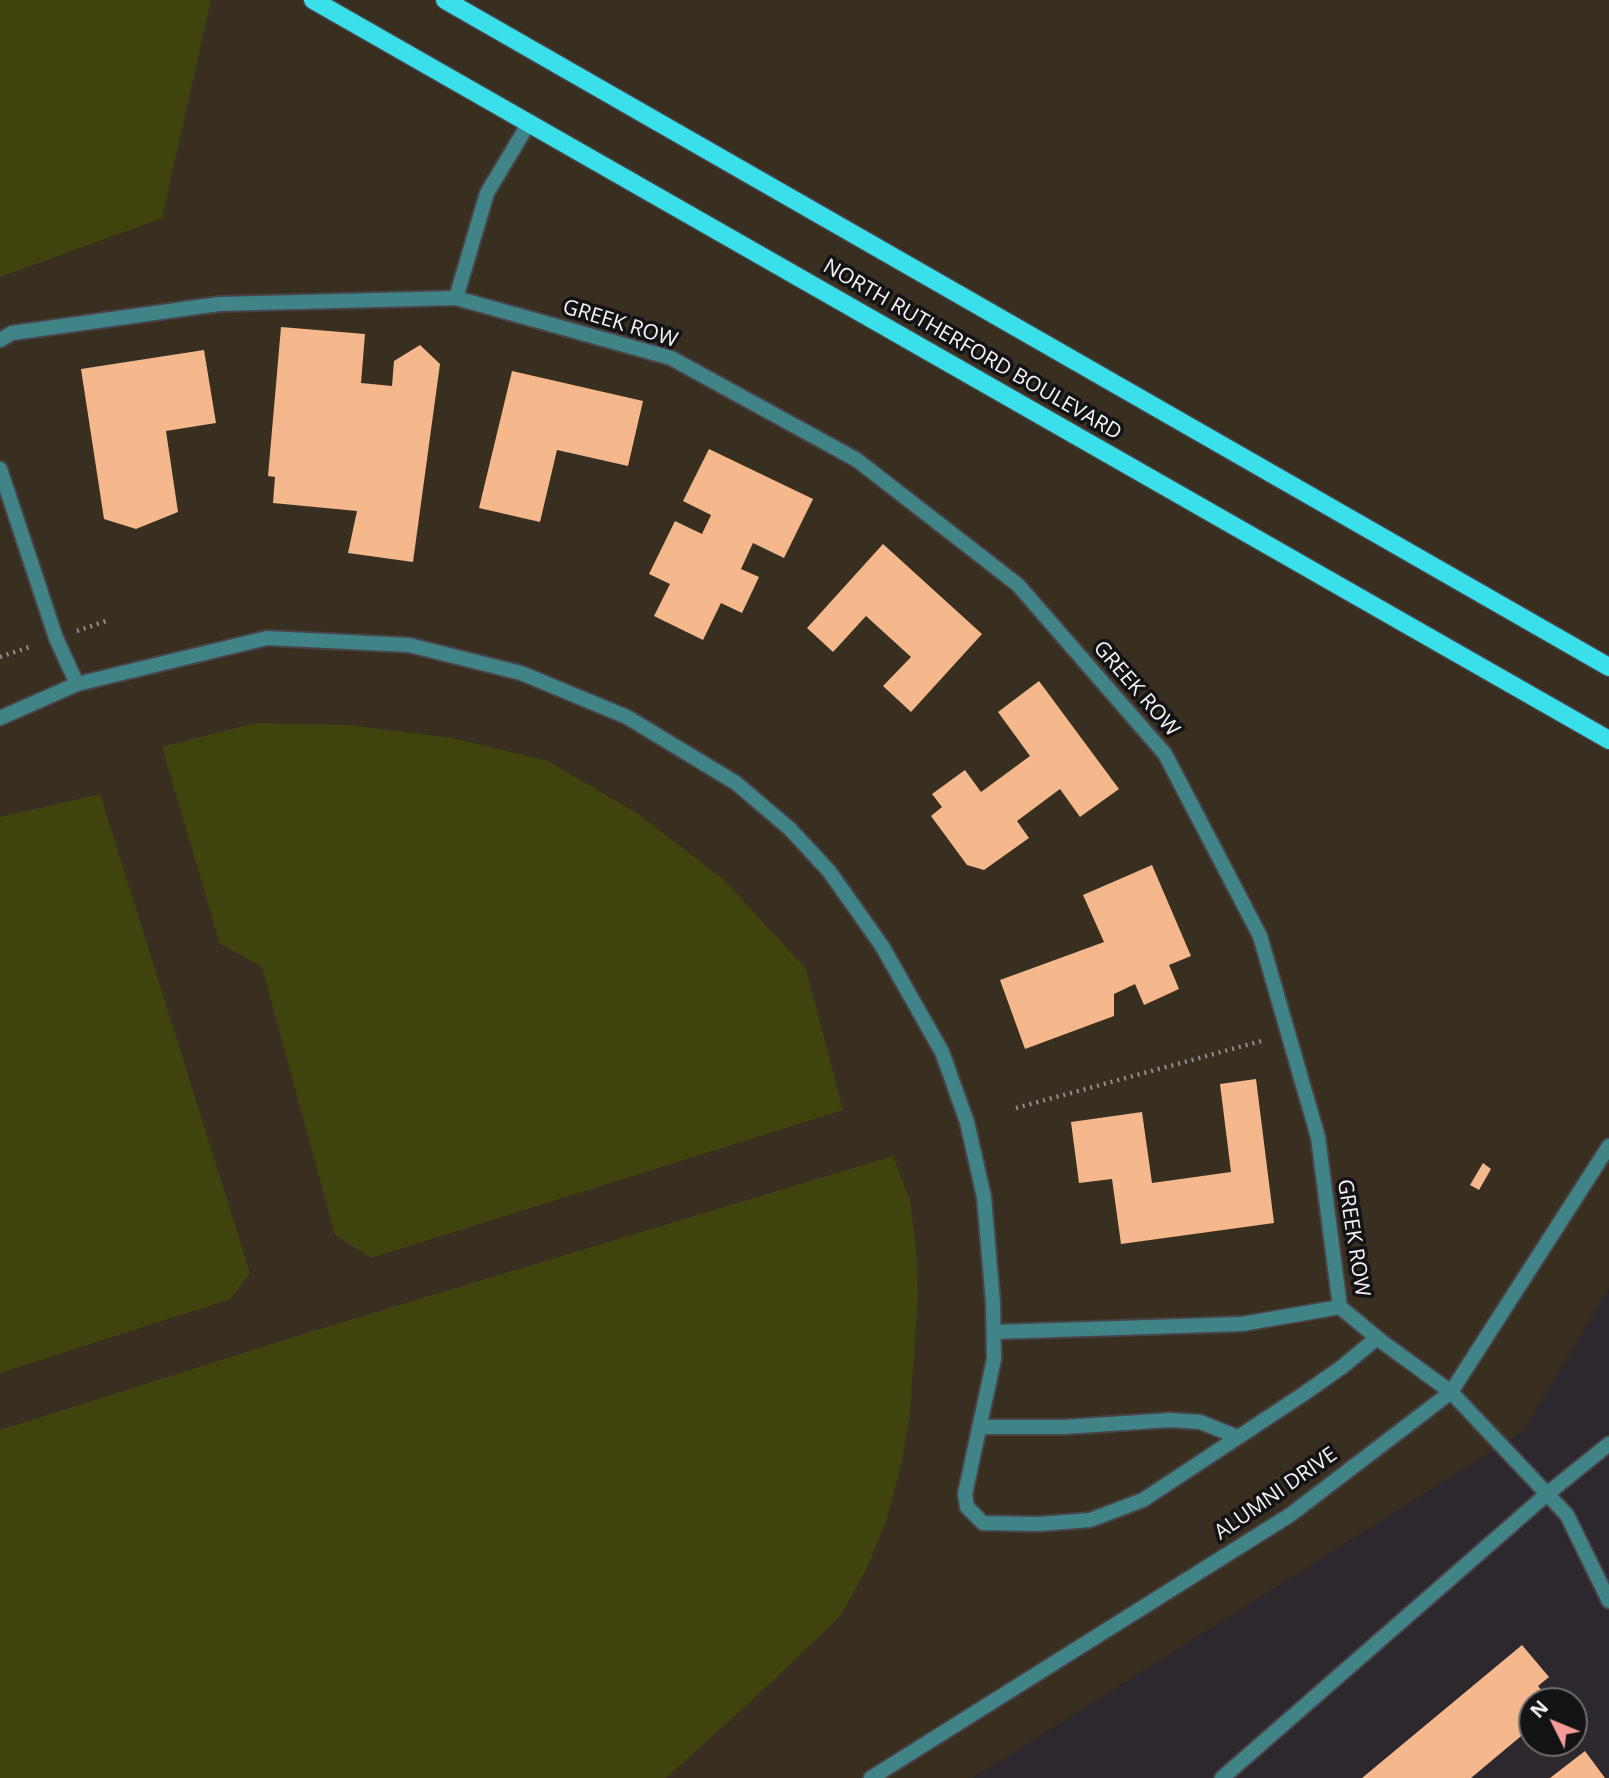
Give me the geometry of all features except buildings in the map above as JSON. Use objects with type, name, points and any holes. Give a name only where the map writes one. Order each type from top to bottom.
[{"type":"main road","name":"NORTH RUTHERFORD BOULEVARD","points":[[313,0],[1609,740]]},
{"type":"main road","name":"NORTH RUTHERFORD BOULEVARD","points":[[445,0],[1609,667]]},
{"type":"street","points":[[456,298],[487,193],[529,123]]},
{"type":"street","name":"GREEK ROW","points":[[6,336],[219,304],[456,298],[671,359],[857,460],[1018,585],[1166,754],[1260,936],[1318,1137],[1340,1307],[1377,1338],[1451,1392],[1567,1515],[1609,1601]]},
{"type":"street","points":[[0,469],[56,638],[77,684]]},
{"type":"street","points":[[0,718],[77,684],[267,638],[409,645],[521,673],[627,717],[736,783],[790,829],[829,871],[882,946],[942,1052],[967,1122],[984,1197],[993,1303],[994,1359],[965,1493],[968,1507],[983,1524],[1090,1520],[1143,1500],[1342,1367],[1377,1338]]},
{"type":"street","name":"ALUMNI DRIVE","points":[[881,1775],[1290,1515],[1451,1392],[1609,1146]]},
{"type":"street","points":[[993,1332],[1242,1324],[1340,1307]]},
{"type":"street","points":[[979,1427],[1064,1427],[1170,1420],[1200,1422],[1238,1437]]},
{"type":"street","points":[[1222,1778],[1547,1494],[1609,1444]]},
{"type":"path","points":[[1016,1108],[1275,1037]]},
{"type":"shaded area","points":[[0,0],[1609,0],[1609,1288],[1523,1431],[973,1778],[0,1778]]},
{"type":"green space","points":[[0,0],[211,0],[162,218],[0,277]]},
{"type":"green space","points":[[255,723],[348,725],[452,738],[548,761],[638,814],[724,880],[806,969],[843,1110],[371,1258],[335,1235],[262,967],[220,944],[162,747]]},
{"type":"green space","points":[[100,794],[250,1273],[230,1299],[0,1373],[0,817]]},
{"type":"green space","points":[[893,1156],[910,1200],[918,1295],[910,1415],[900,1470],[886,1521],[867,1568],[841,1615],[666,1778],[0,1778],[0,1430],[300,1335]]}]
